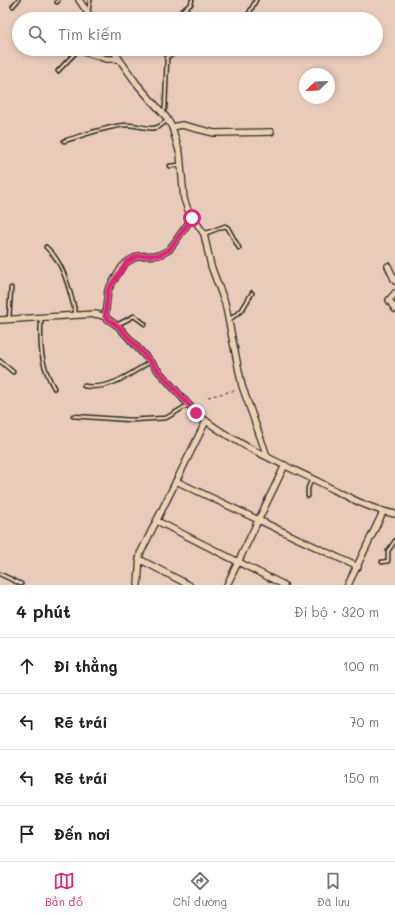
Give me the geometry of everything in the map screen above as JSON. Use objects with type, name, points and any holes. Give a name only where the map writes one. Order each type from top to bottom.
[{"type":"street","points":[[79,0],[87,12]]},
{"type":"street","points":[[97,56],[106,59],[119,59]]},
{"type":"street","points":[[117,56],[137,84],[168,120],[172,127],[179,149],[183,192],[192,218],[204,234],[211,266],[225,303],[242,388],[267,456]]},
{"type":"street","points":[[172,127],[182,125],[214,133],[271,132]]},
{"type":"street","points":[[105,317],[108,290],[127,262],[138,256],[164,254],[169,250],[192,218]]},
{"type":"street","points":[[388,266],[395,281]]},
{"type":"street","points":[[395,293],[389,300],[395,310]]},
{"type":"street","points":[[0,320],[76,314],[96,314],[105,317],[117,325],[206,421],[285,465],[383,512],[395,514]]},
{"type":"street","points":[[138,585],[139,559],[206,421]]},
{"type":"street","points":[[227,585],[285,465]]},
{"type":"street","points":[[176,482],[259,519],[358,567]]},
{"type":"street","points":[[348,585],[358,567],[383,512]]},
{"type":"street","points":[[157,521],[284,585]]},
{"type":"street","points":[[139,559],[190,585]]},
{"type":"lane","points":[[13,6],[18,0]]},
{"type":"lane","points":[[88,12],[90,0]]},
{"type":"lane","points":[[182,11],[191,4],[192,0]]},
{"type":"lane","points":[[250,12],[256,0]]},
{"type":"lane","points":[[58,71],[71,56]]},
{"type":"lane","points":[[162,113],[165,108],[168,57],[170,56]]},
{"type":"lane","points":[[64,141],[127,125],[152,128],[161,127],[168,120]]},
{"type":"lane","points":[[170,166],[181,164]]},
{"type":"lane","points":[[204,234],[225,226],[228,228],[239,248]]},
{"type":"lane","points":[[46,247],[54,254],[63,270],[76,314]]},
{"type":"lane","points":[[9,320],[11,288]]},
{"type":"lane","points":[[229,320],[242,310],[252,294]]},
{"type":"lane","points":[[117,325],[134,316],[145,324]]},
{"type":"lane","points":[[41,317],[40,344],[42,359],[54,388]]},
{"type":"lane","points":[[0,361],[12,372]]},
{"type":"lane","points":[[84,386],[97,388],[104,387],[118,381],[150,362]]},
{"type":"lane","points":[[73,416],[131,420],[166,418],[189,404]]},
{"type":"lane","points":[[308,496],[308,488],[312,478]]},
{"type":"lane","points":[[382,562],[388,561],[388,551],[395,541]]},
{"type":"lane","points":[[0,574],[21,584]]},
{"type":"path","points":[[208,397],[242,388]]},
{"type":"route","points":[[192,218],[169,250],[164,254],[138,256],[132,258],[122,267],[108,290],[106,297],[105,317],[119,327],[196,413]]}]
